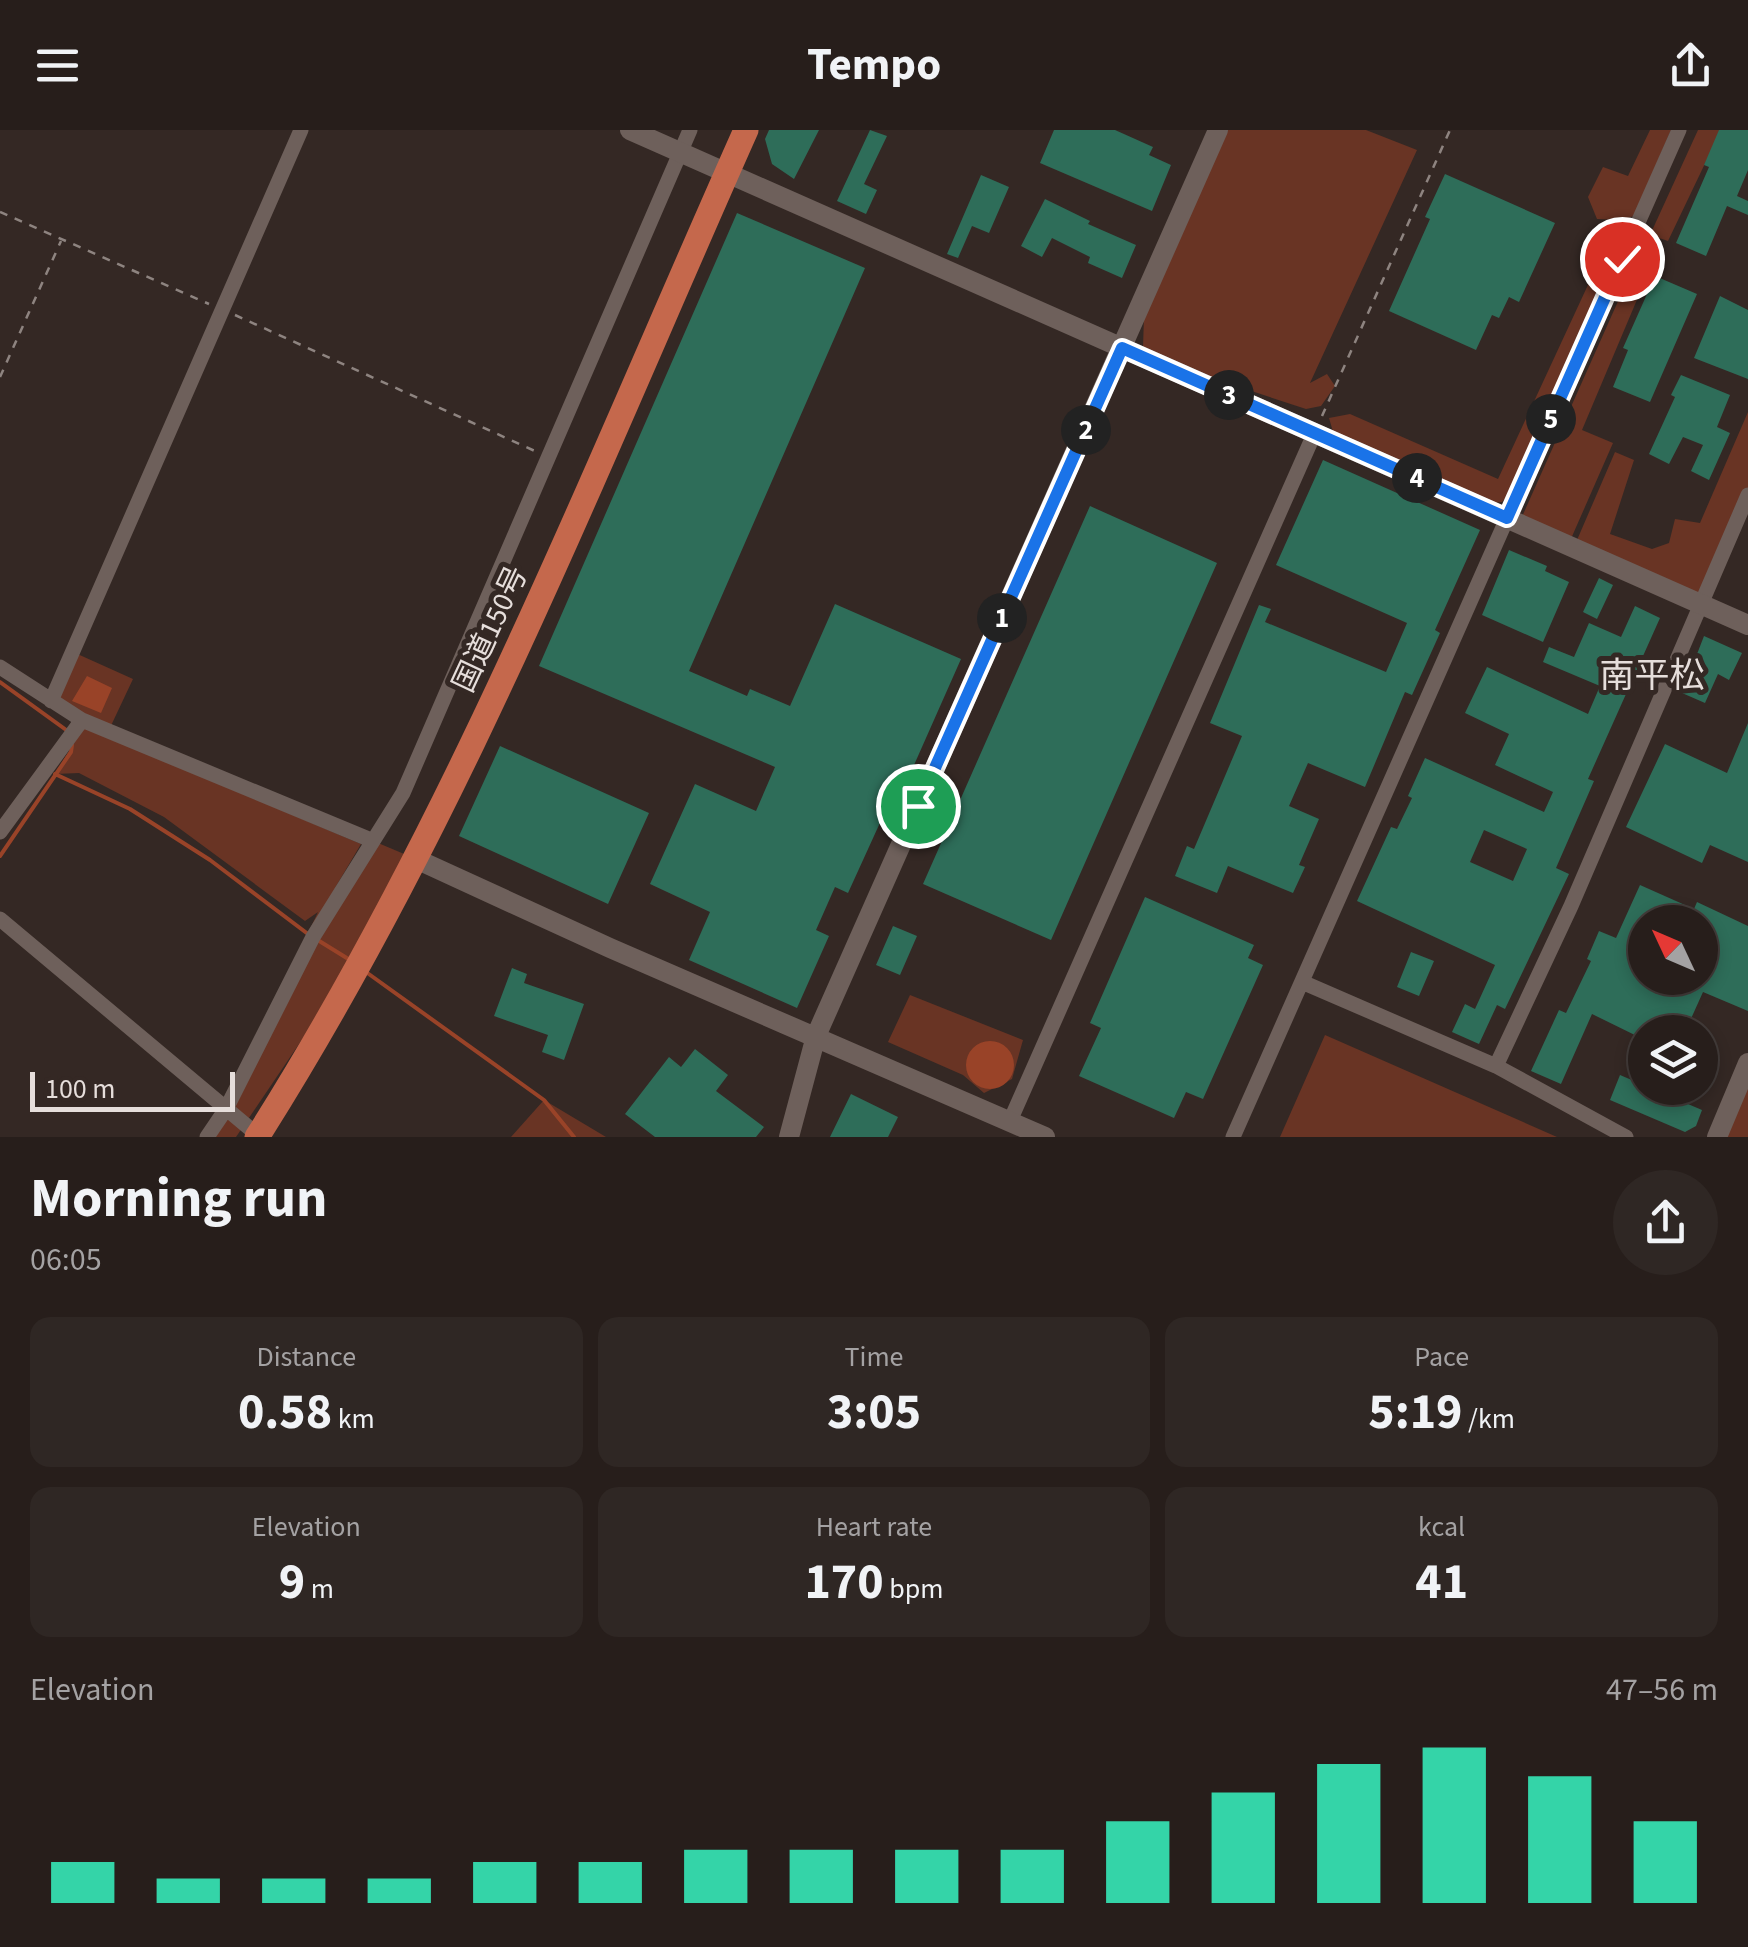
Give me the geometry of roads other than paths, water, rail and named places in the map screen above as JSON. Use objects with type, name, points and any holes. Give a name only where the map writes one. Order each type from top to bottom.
[{"type":"highway","name":"国道150号","points":[[259,1136],[366,955],[517,651],[746,130]]},
{"type":"street","points":[[51,702],[301,130]]},
{"type":"street","points":[[630,130],[1748,624]]},
{"type":"street","points":[[207,1137],[226,1109],[313,937],[403,793],[690,130]]},
{"type":"street","points":[[789,1137],[816,1036],[1218,130]]},
{"type":"street","points":[[1234,1137],[1679,130]]},
{"type":"street","points":[[1010,1121],[1315,432]]},
{"type":"street","points":[[1496,1066],[1571,906],[1748,495]]},
{"type":"street","points":[[0,666],[51,702],[73,731],[372,840]]},
{"type":"street","points":[[0,832],[73,731]]},
{"type":"street","points":[[416,859],[1045,1137]]},
{"type":"street","points":[[0,919],[259,1136]]},
{"type":"street","points":[[1302,982],[1496,1066],[1626,1137]]},
{"type":"street","points":[[1717,1137],[1748,1063]]},
{"type":"waterway","points":[[0,682],[69,732]]},
{"type":"waterway","points":[[0,856],[72,745]]},
{"type":"waterway","points":[[55,774],[130,809],[210,860],[308,934]]},
{"type":"waterway","points":[[316,939],[350,960]]},
{"type":"waterway","points":[[366,972],[544,1100],[574,1137]]},
{"type":"district","name":"南平松","points":[[1652,675]]}]
